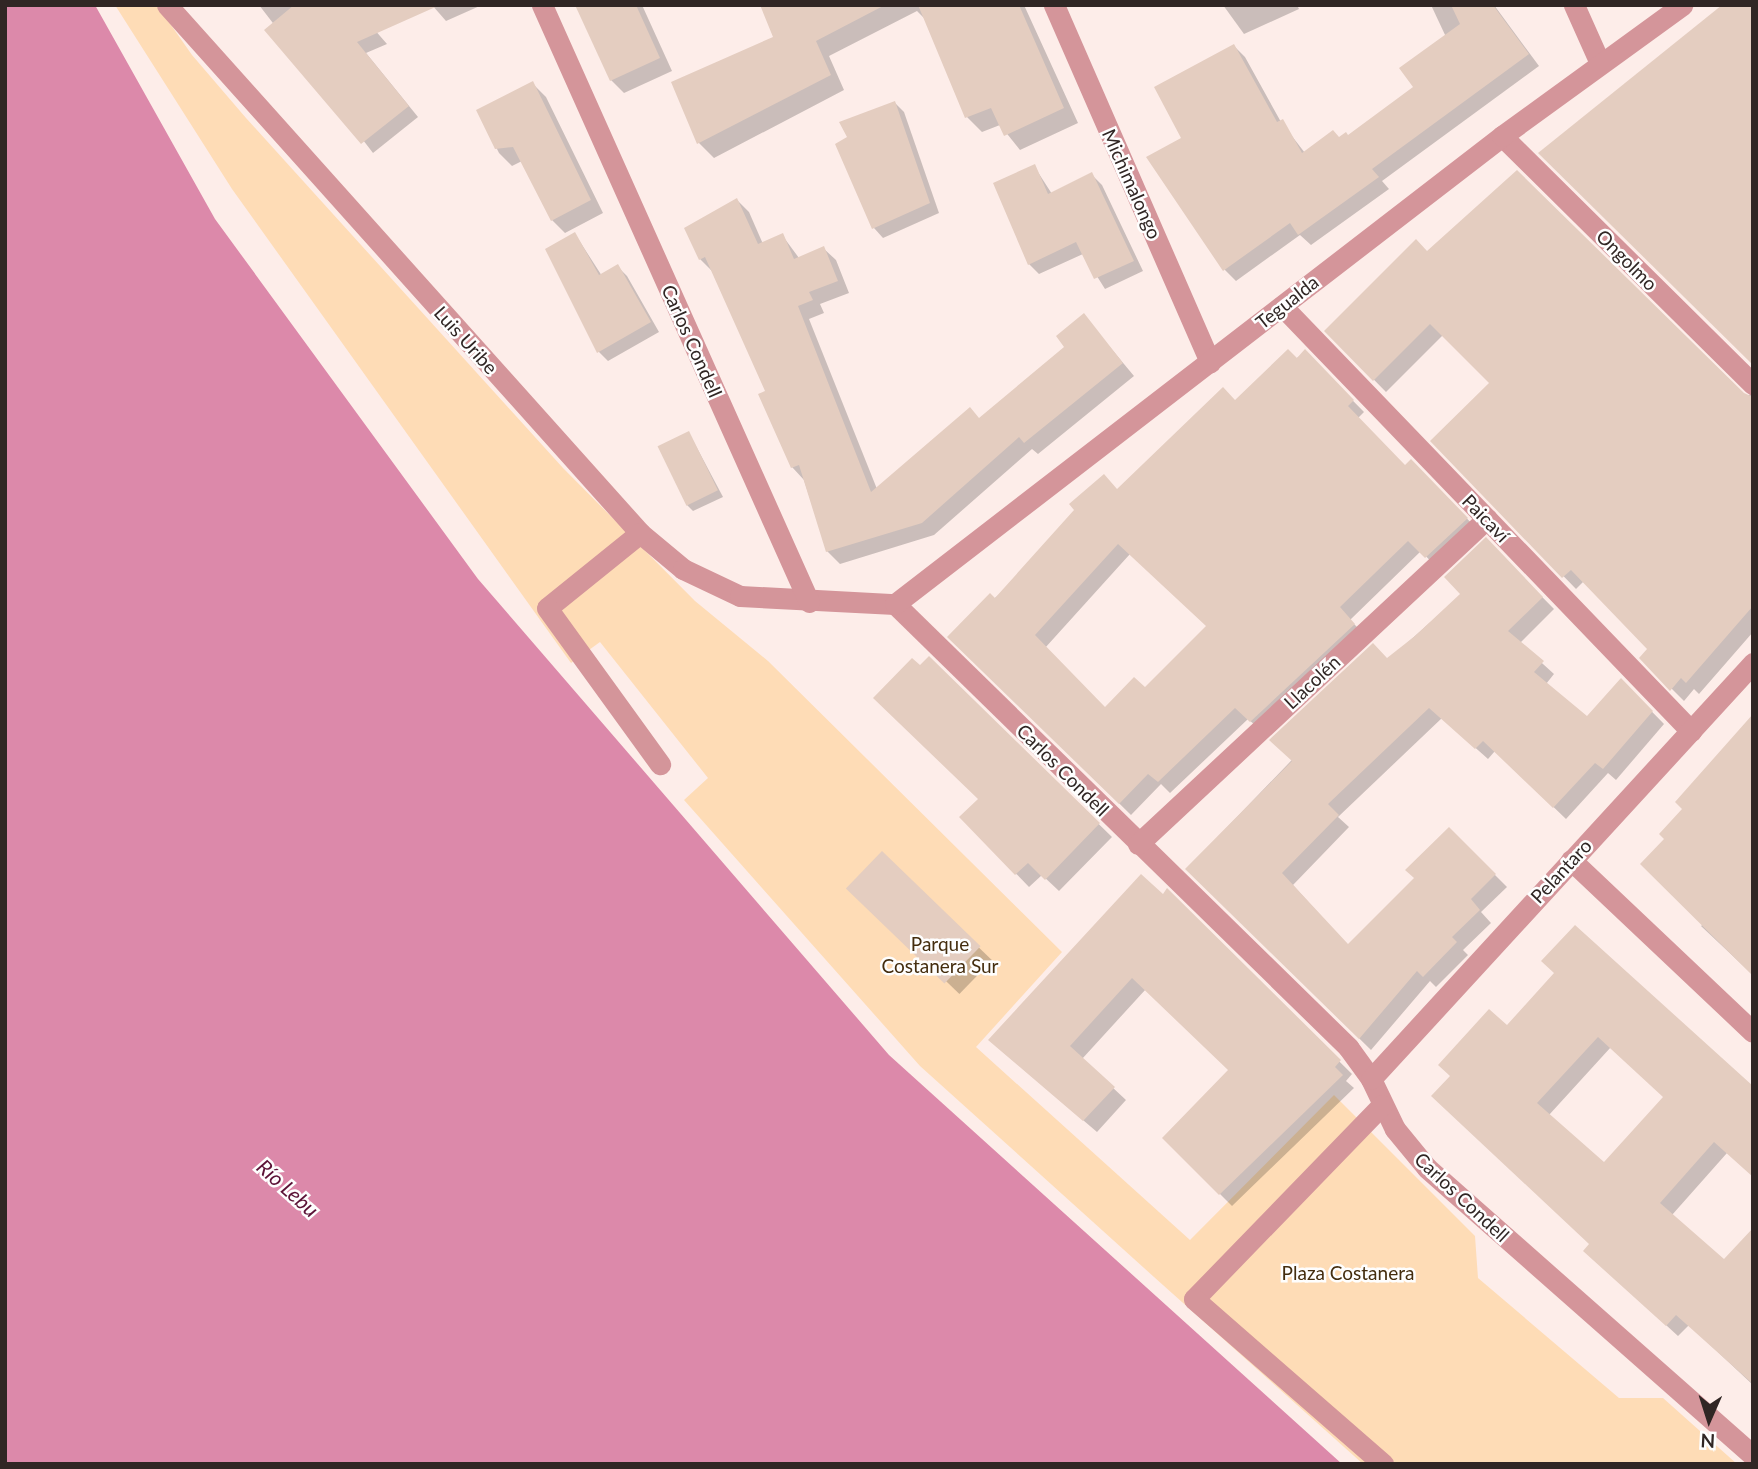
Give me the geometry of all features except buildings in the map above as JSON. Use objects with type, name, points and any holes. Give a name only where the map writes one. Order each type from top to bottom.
[{"type":"street","name":"Luis Uribe","points":[[167,5],[640,533],[683,569],[724,590],[740,596],[808,602]]},
{"type":"street","name":"Carlos Condell","points":[[542,5],[808,602]]},
{"type":"street","name":"Michimalongo","points":[[1054,5],[1210,362]]},
{"type":"street","points":[[1574,5],[1600,64]]},
{"type":"street","name":"Tegualda","points":[[895,604],[1502,136],[1682,5]]},
{"type":"street","name":"Ongolmo","points":[[1502,136],[1753,384]]},
{"type":"street","name":"Paicaví","points":[[1282,306],[1691,731]]},
{"type":"street","name":"Llacolén","points":[[1138,844],[1487,519]]},
{"type":"street","points":[[640,533],[547,608],[660,764]]},
{"type":"street","points":[[808,602],[895,604]]},
{"type":"street","name":"Carlos Condell","points":[[895,604],[1348,1047],[1371,1079],[1382,1105],[1427,1168],[1753,1455]]},
{"type":"street","name":"Pelantaro","points":[[1371,1079],[1691,731],[1750,673]]},
{"type":"street","points":[[1571,860],[1753,1032]]},
{"type":"street","points":[[1382,1105],[1194,1299],[1384,1464]]},
{"type":"green space","name":"Parque Costanera Sur","points":[[115,5],[157,5],[192,55],[246,118],[563,468],[695,601],[768,661],[1062,952],[976,1047],[1190,1240],[1334,1095],[1475,1236],[1478,1278],[1619,1398],[1663,1398],[1737,1464],[1363,1464],[1154,1277],[920,1066],[684,800],[708,778],[600,642],[571,663],[232,189]]},
{"type":"water","name":"Río Lebu","points":[[5,5],[95,5],[215,219],[478,579],[889,1055],[1342,1464],[5,1464]]},
{"type":"park label","name":"Plaza Costanera","points":[[1348,1273]]}]
